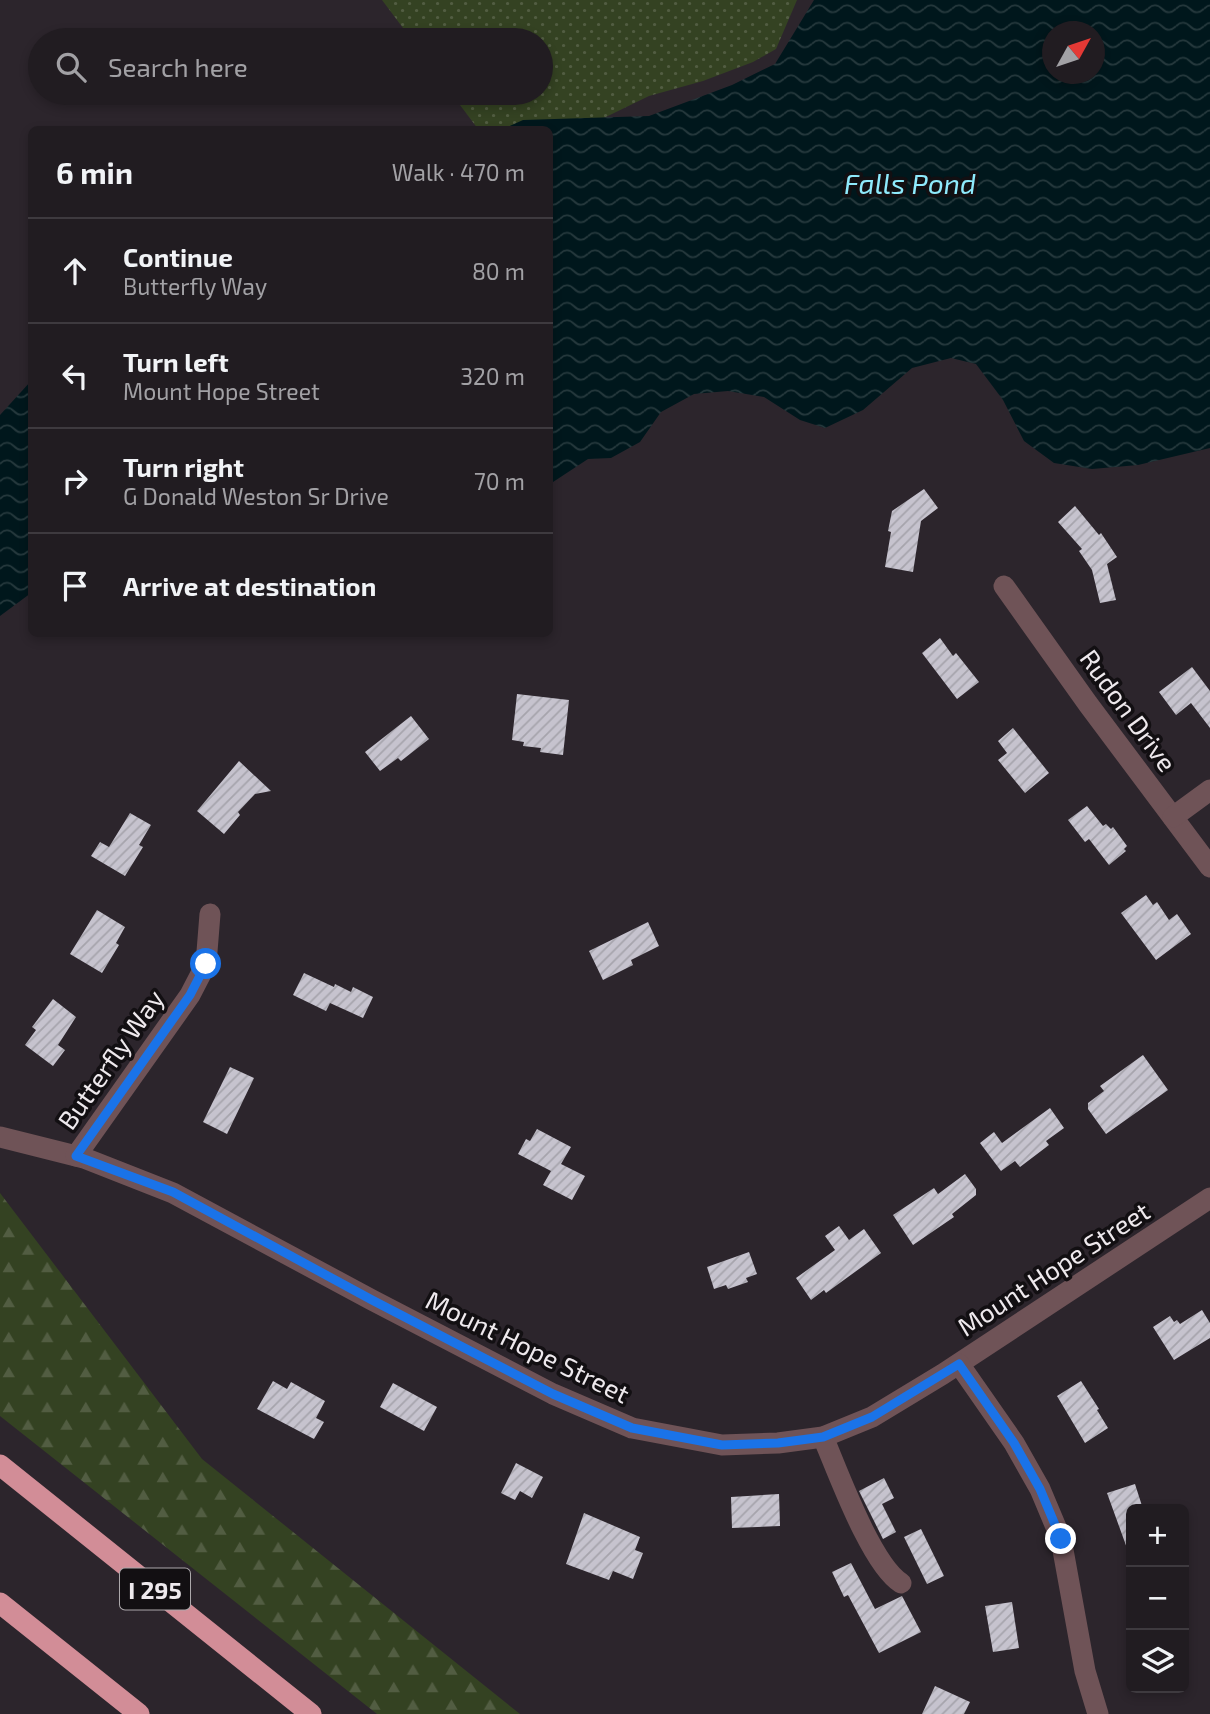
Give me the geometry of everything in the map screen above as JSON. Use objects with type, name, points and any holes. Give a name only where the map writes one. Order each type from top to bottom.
[{"type":"highway","name":"I 295","points":[[0,1465],[311,1714]]},
{"type":"highway","points":[[0,1603],[139,1714]]},
{"type":"street","name":"Rudon Drive","points":[[1004,586],[1210,867]]},
{"type":"street","points":[[1173,817],[1210,790]]},
{"type":"street","name":"Butterfly Way","points":[[76,1156],[190,995],[206,964],[209,914]]},
{"type":"street","name":"Mount Hope Street","points":[[0,1137],[76,1156],[173,1192],[553,1394],[632,1428],[722,1445],[778,1443],[823,1437],[872,1417],[959,1364],[1210,1198]]},
{"type":"street","points":[[959,1364],[1014,1443],[1040,1489],[1061,1539],[1085,1671],[1098,1714]]},
{"type":"street","points":[[823,1437],[872,1549],[892,1578],[901,1583]]},
{"type":"green space","points":[[382,0],[797,0],[776,49],[753,62],[703,81],[649,96],[575,132],[553,131],[553,126],[476,126],[460,105],[553,105],[553,28],[403,28]]},
{"type":"green space","points":[[0,1193],[202,1459],[520,1714],[377,1714],[0,1416]]},
{"type":"water","name":"Falls Pond","points":[[814,0],[1210,0],[1210,448],[1138,465],[1092,469],[1054,463],[1024,441],[1003,400],[976,364],[951,358],[912,368],[863,410],[825,428],[800,420],[764,397],[728,391],[694,394],[661,412],[640,442],[611,458],[588,459],[553,482],[553,126],[510,126],[523,120],[649,116],[732,85],[775,64]]},
{"type":"water","points":[[28,384],[28,595],[0,616],[0,415]]},
{"type":"building","points":[[924,489],[938,508],[921,521],[913,572],[885,567],[892,511]]},
{"type":"building","points":[[1075,506],[1099,535],[1101,533],[1117,557],[1107,564],[1116,600],[1100,603],[1092,570],[1079,551],[1082,549],[1058,522]]},
{"type":"building","points":[[940,638],[953,656],[956,653],[979,682],[957,699],[922,653]]},
{"type":"building","points":[[1192,667],[1210,691],[1210,728],[1191,703],[1176,715],[1159,692]]},
{"type":"building","points":[[517,694],[569,700],[563,755],[540,752],[541,748],[523,746],[524,742],[512,740]]},
{"type":"building","points":[[411,716],[429,739],[401,761],[398,758],[380,771],[365,752]]},
{"type":"building","points":[[1013,728],[1049,773],[1025,793],[998,760],[1007,753],[998,741]]},
{"type":"building","points":[[239,761],[271,791],[255,794],[238,812],[240,815],[224,834],[197,811]]},
{"type":"building","points":[[1087,806],[1103,826],[1106,824],[1111,829],[1113,827],[1127,846],[1124,849],[1126,851],[1109,865],[1089,839],[1085,842],[1068,820]]},
{"type":"building","points":[[130,813],[151,825],[139,845],[143,847],[125,876],[91,856],[100,842],[109,847]]},
{"type":"building","points":[[1146,895],[1153,905],[1157,902],[1169,920],[1177,914],[1191,934],[1156,960],[1121,913]]},
{"type":"building","points":[[97,910],[125,927],[116,943],[119,945],[102,973],[70,954]]},
{"type":"building","points":[[648,922],[659,946],[631,960],[633,965],[603,980],[589,951]]},
{"type":"building","points":[[304,973],[334,987],[335,984],[351,992],[353,987],[373,997],[363,1018],[330,1003],[326,1011],[293,995]]},
{"type":"building","points":[[53,999],[76,1017],[58,1045],[65,1050],[53,1066],[25,1045],[36,1030],[32,1027]]},
{"type":"building","points":[[1143,1055],[1168,1090],[1106,1134],[1088,1109],[1088,1103],[1104,1091],[1100,1086]]},
{"type":"building","points":[[230,1067],[254,1078],[227,1134],[203,1122]]},
{"type":"building","points":[[1050,1108],[1064,1128],[1046,1141],[1049,1145],[1020,1167],[1015,1161],[1001,1171],[980,1143],[994,1132],[1002,1143]]},
{"type":"building","points":[[537,1129],[571,1147],[561,1164],[585,1176],[572,1200],[543,1185],[551,1171],[518,1154],[526,1139],[530,1141]]},
{"type":"building","points":[[965,1174],[976,1189],[976,1195],[952,1214],[954,1217],[913,1245],[893,1215],[934,1188],[938,1194]]},
{"type":"building","points":[[839,1226],[849,1240],[864,1229],[881,1253],[826,1293],[824,1290],[811,1300],[796,1278],[835,1250],[825,1236]]},
{"type":"building","points":[[749,1252],[757,1274],[746,1278],[748,1282],[728,1289],[726,1285],[714,1289],[707,1267]]},
{"type":"building","points":[[1202,1310],[1210,1323],[1210,1338],[1174,1360],[1153,1327],[1170,1316],[1174,1322],[1177,1320],[1180,1324]]},
{"type":"building","points":[[273,1381],[287,1389],[291,1382],[325,1401],[316,1418],[324,1422],[314,1439],[257,1409]]},
{"type":"building","points":[[1081,1381],[1108,1428],[1085,1443],[1057,1396]]},
{"type":"building","points":[[393,1383],[437,1407],[424,1431],[380,1407]]},
{"type":"building","points":[[516,1463],[543,1477],[532,1498],[520,1491],[515,1500],[501,1493]]},
{"type":"building","points":[[884,1478],[894,1498],[882,1504],[896,1532],[883,1539],[859,1491]]},
{"type":"building","points":[[1135,1484],[1141,1504],[1126,1504],[1126,1545],[1107,1493]]},
{"type":"building","points":[[779,1494],[780,1526],[732,1528],[731,1497]]},
{"type":"building","points":[[584,1513],[640,1537],[635,1550],[643,1553],[633,1579],[613,1571],[609,1580],[566,1564]]},
{"type":"building","points":[[921,1529],[944,1576],[927,1584],[904,1537]]},
{"type":"building","points":[[851,1563],[875,1609],[902,1596],[921,1632],[879,1653],[848,1595],[844,1597],[832,1572]]},
{"type":"building","points":[[1012,1602],[1019,1648],[993,1652],[985,1606]]},
{"type":"building","points":[[935,1686],[970,1702],[964,1714],[922,1714]]},
{"type":"route","points":[[206,964],[190,995],[76,1156],[173,1192],[553,1394],[632,1428],[722,1445],[778,1443],[823,1437],[872,1417],[959,1364],[1014,1443],[1040,1489],[1061,1539]]}]
